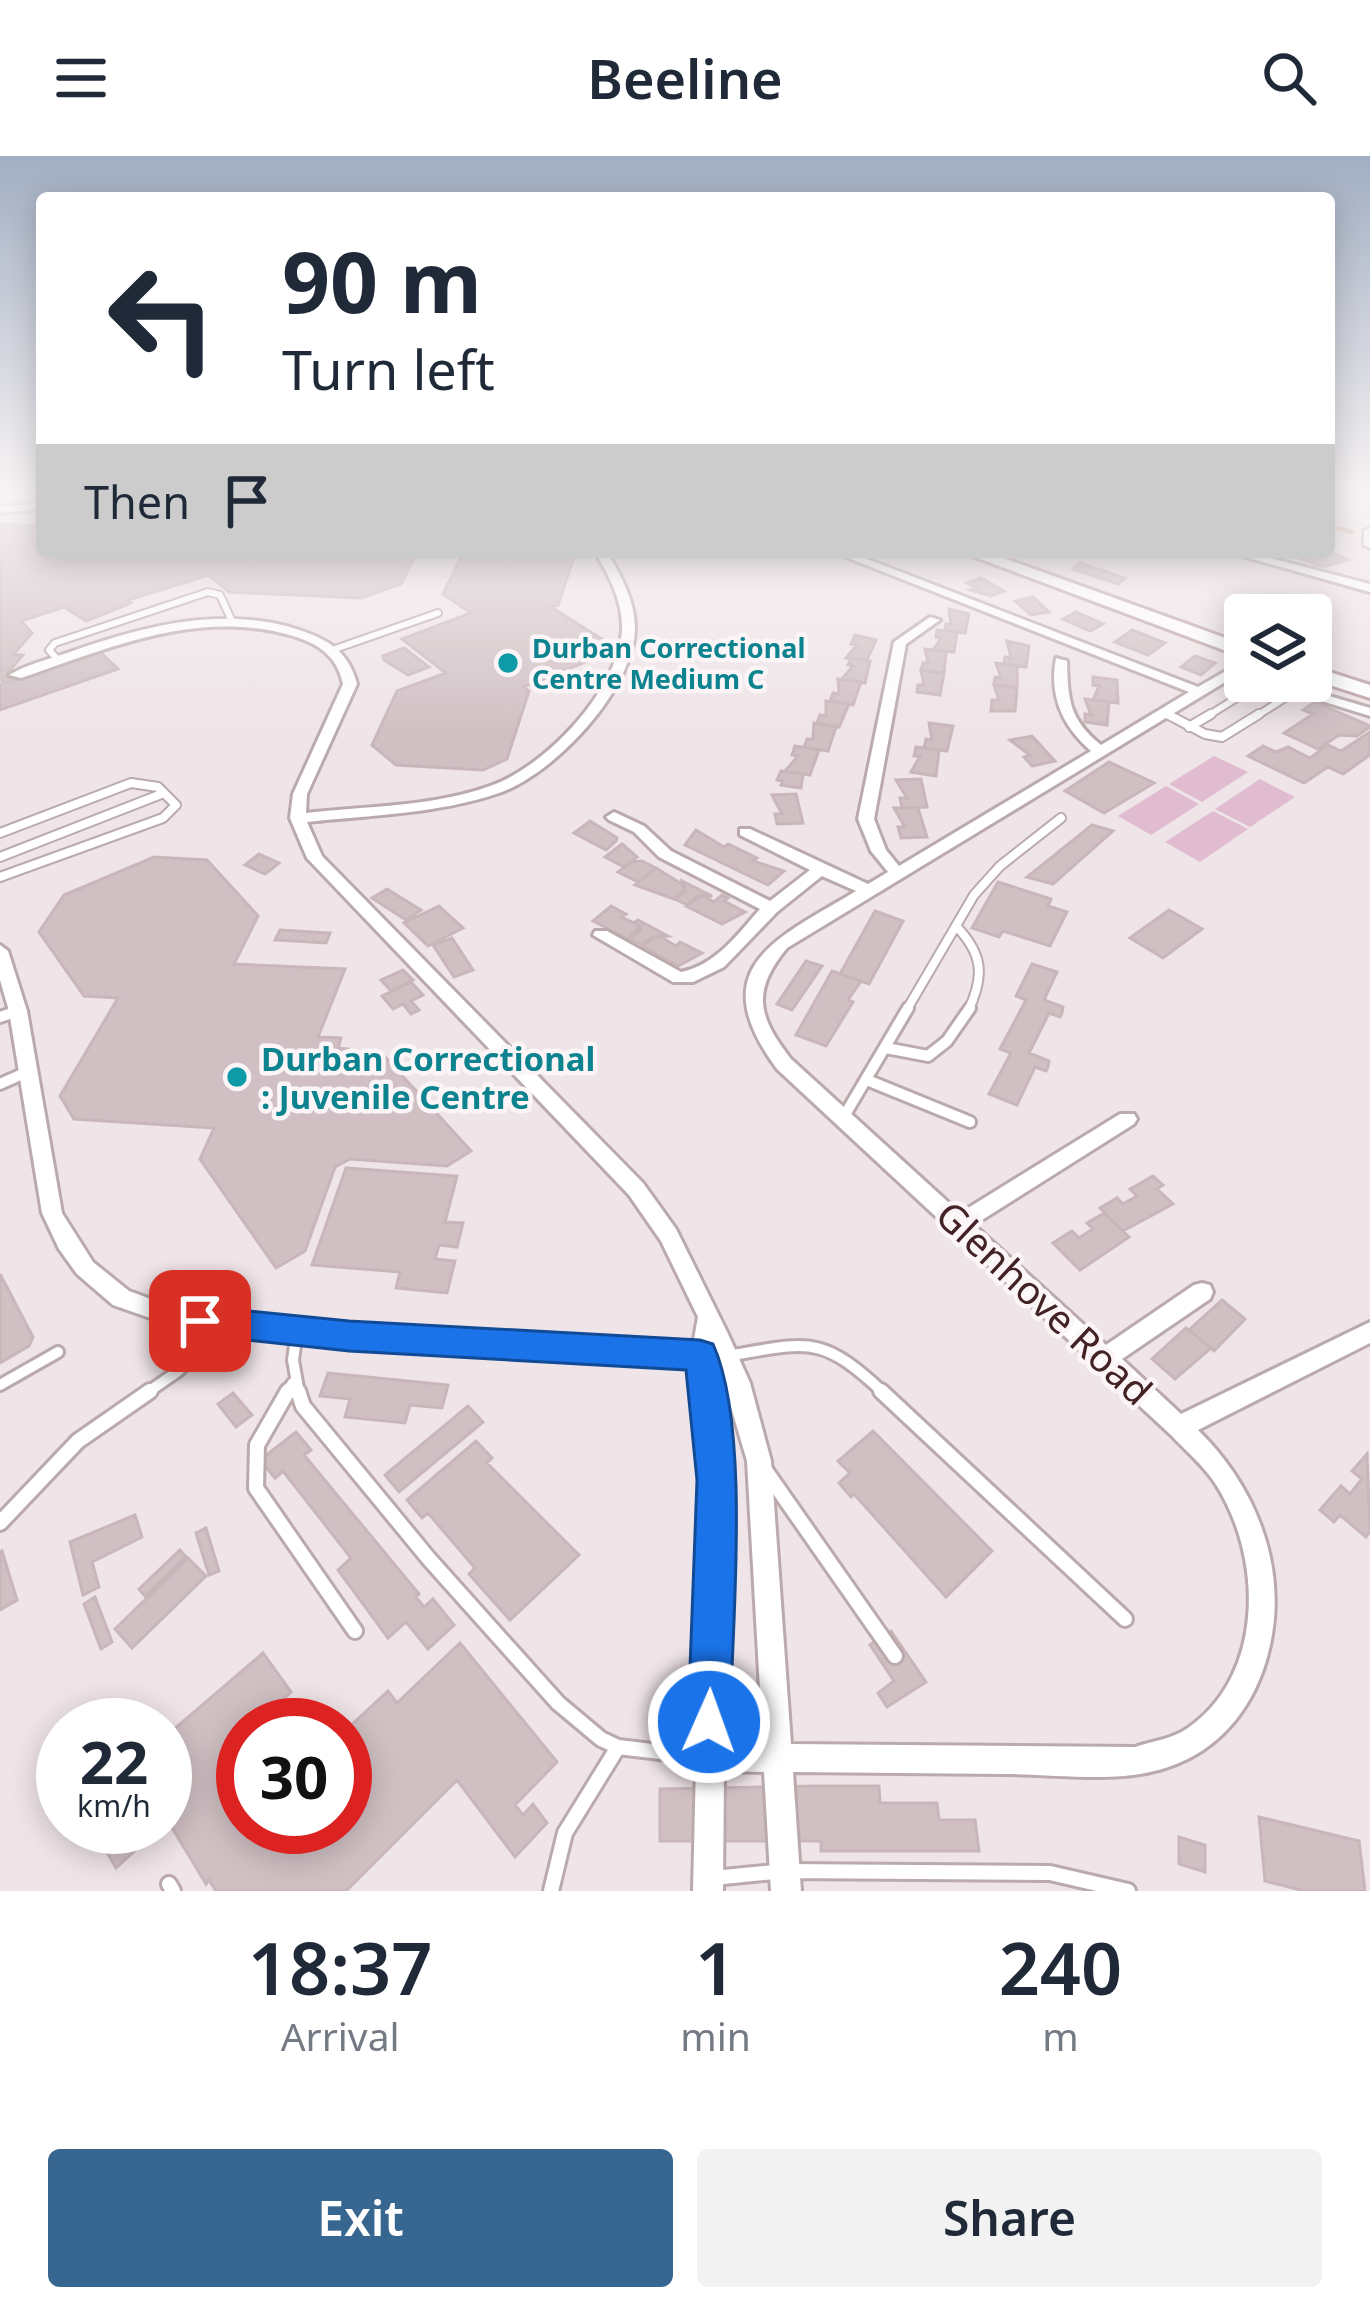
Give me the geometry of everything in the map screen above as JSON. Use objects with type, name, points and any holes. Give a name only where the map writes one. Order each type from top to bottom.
[{"type":"street","points":[[298,818],[484,794],[526,778],[606,691],[624,655],[626,604],[610,570]]},
{"type":"street","points":[[885,570],[1201,692]]},
{"type":"street","points":[[1014,570],[1224,657]]},
{"type":"street","points":[[1302,570],[1370,588]]},
{"type":"street","points":[[16,675],[155,631],[231,619],[296,632],[335,650],[350,684],[300,794],[298,818],[315,859],[636,1189],[669,1235],[708,1319],[716,1480],[708,1884]]},
{"type":"street","points":[[895,871],[879,851],[866,819],[900,642],[934,620]]},
{"type":"street","points":[[1061,661],[1062,711],[1076,731],[1102,752]]},
{"type":"street","name":"Glenhove Road","points":[[707,1757],[1135,1761],[1197,1739],[1238,1696],[1256,1646],[1264,1592],[1250,1531],[1225,1477],[1180,1427],[784,1064],[758,1030],[752,999],[757,977],[781,944],[895,871],[1224,677]]},
{"type":"street","points":[[1332,686],[1370,692]]},
{"type":"street","points":[[1332,694],[1370,712]]},
{"type":"street","points":[[614,817],[639,830],[665,854],[771,908]]},
{"type":"street","points":[[745,832],[866,890]]},
{"type":"street","points":[[601,935],[679,978],[692,978],[712,969],[771,908],[820,869]]},
{"type":"street","points":[[0,951],[52,1214],[65,1243],[89,1276],[131,1304],[172,1318],[297,1331],[713,1355]]},
{"type":"street","points":[[960,1223],[1127,1118]]},
{"type":"street","points":[[1105,1358],[1202,1292]]},
{"type":"street","points":[[1180,1427],[1370,1332]]},
{"type":"street","points":[[713,1355],[758,1461],[785,1881]]},
{"type":"lane","points":[[59,661],[49,650],[63,639],[208,592],[220,596],[231,619]]},
{"type":"lane","points":[[335,650],[438,613]]},
{"type":"lane","points":[[1190,727],[1230,702]]},
{"type":"lane","points":[[1166,713],[1222,737],[1274,702]]},
{"type":"lane","points":[[0,833],[122,785],[148,784],[164,793],[176,805],[172,814],[4,876],[0,861],[164,793]]},
{"type":"lane","points":[[843,1118],[990,876],[1061,818]]},
{"type":"lane","points":[[886,1048],[928,1056],[949,1041],[979,986],[982,966],[970,939],[956,926]]},
{"type":"lane","points":[[0,1084],[27,1072]]},
{"type":"lane","points":[[866,1080],[970,1122]]},
{"type":"lane","points":[[0,1523],[78,1441],[177,1372],[227,1323]]},
{"type":"lane","points":[[297,1331],[291,1358],[293,1383],[322,1434],[524,1669],[601,1739],[642,1753],[707,1757]]},
{"type":"lane","points":[[713,1355],[811,1346],[844,1356],[1124,1618]]},
{"type":"lane","points":[[0,1384],[58,1352]]},
{"type":"lane","points":[[293,1383],[254,1448],[251,1466],[256,1488],[355,1631]]},
{"type":"lane","points":[[758,1461],[895,1656]]},
{"type":"lane","points":[[551,1891],[550,1866],[557,1846],[618,1747]]},
{"type":"lane","points":[[708,1884],[1080,1883],[1128,1891]]},
{"type":"shaded area","points":[[1214,756],[1248,772],[1202,802],[1169,784]]},
{"type":"shaded area","points":[[1260,779],[1295,797],[1250,827],[1215,809]]},
{"type":"shaded area","points":[[1166,786],[1199,804],[1151,835],[1118,816]]},
{"type":"shaded area","points":[[1213,811],[1248,829],[1200,862],[1165,842]]},
{"type":"building","points":[[0,570],[408,570],[401,584],[361,598],[229,592],[209,575],[128,600],[131,603],[86,621],[64,607],[21,621],[32,633],[13,655],[23,655],[11,669],[0,672]]},
{"type":"building","name":"Durban Correctional Centre Medium C","points":[[455,570],[570,570],[558,605],[551,607],[608,643],[605,654],[524,687],[529,691],[507,759],[483,770],[396,765],[372,745],[397,691],[446,673],[402,639],[471,613],[443,594]]},
{"type":"building","points":[[1076,570],[1101,570],[1125,578],[1118,584]]},
{"type":"building","points":[[981,578],[1004,591],[991,596],[970,590],[976,588],[967,583]]},
{"type":"building","points":[[1033,597],[1049,612],[1031,615],[1015,601]]},
{"type":"building","points":[[949,609],[969,614],[965,633],[945,631],[946,624],[951,625]]},
{"type":"building","points":[[1076,612],[1103,624],[1090,631],[1063,619]]},
{"type":"building","points":[[937,630],[957,632],[954,652],[933,650],[941,638],[936,637]]},
{"type":"building","points":[[1132,630],[1165,643],[1148,655],[1115,642]]},
{"type":"building","points":[[855,635],[876,640],[867,660],[846,658],[857,645],[851,644]]},
{"type":"building","points":[[1007,641],[1029,646],[1026,667],[1004,664],[1005,657],[1011,658]]},
{"type":"building","points":[[404,648],[429,667],[408,675],[384,660],[383,656]]},
{"type":"building","points":[[925,649],[946,652],[944,673],[921,670],[928,663]]},
{"type":"building","points":[[100,652],[118,669],[0,710],[0,685]]},
{"type":"building","points":[[1195,656],[1215,663],[1201,675],[1181,667]]},
{"type":"building","points":[[851,658],[870,661],[865,683],[842,679],[853,666],[848,665]]},
{"type":"building","points":[[996,663],[1017,666],[1017,688],[994,685],[995,677],[1001,678]]},
{"type":"building","points":[[921,670],[944,673],[940,695],[917,692],[918,685],[924,685]]},
{"type":"building","points":[[1093,677],[1117,680],[1118,703],[1093,700],[1099,686],[1093,685]]},
{"type":"building","points":[[838,679],[861,682],[853,705],[830,701],[833,693],[839,694]]},
{"type":"building","points":[[994,685],[1017,688],[1015,711],[991,711],[992,700],[999,700]]},
{"type":"building","points":[[1085,699],[1109,702],[1107,725],[1085,722],[1085,714],[1091,715]]},
{"type":"building","points":[[826,701],[849,704],[839,727],[817,723],[820,715],[826,716]]},
{"type":"building","points":[[1315,702],[1370,727],[1357,736],[1339,735],[1318,749],[1284,733],[1313,714],[1303,710]]},
{"type":"building","points":[[814,723],[836,727],[828,751],[804,747],[807,739],[813,739]]},
{"type":"building","points":[[929,723],[953,726],[947,751],[924,748],[926,739],[932,740]]},
{"type":"building","points":[[1370,732],[1370,755],[1343,774],[1328,767],[1304,783],[1248,756],[1263,746],[1276,752],[1288,747],[1310,758],[1328,745],[1341,751]]},
{"type":"building","points":[[1032,736],[1055,761],[1032,766],[1024,757],[1030,755],[1010,740]]},
{"type":"building","points":[[795,746],[819,750],[810,775],[785,771],[798,756],[792,755]]},
{"type":"building","points":[[916,747],[939,750],[936,776],[911,772],[920,756],[914,756]]},
{"type":"building","points":[[1109,762],[1154,783],[1104,813],[1065,791]]},
{"type":"building","points":[[781,771],[803,774],[801,788],[781,785],[783,781],[777,780]]},
{"type":"building","points":[[921,779],[927,807],[902,808],[900,798],[907,798],[896,780]]},
{"type":"building","points":[[796,794],[803,823],[777,824],[775,814],[782,814],[772,795]]},
{"type":"building","points":[[894,808],[918,808],[927,837],[901,838],[898,827],[905,827]]},
{"type":"building","points":[[590,821],[617,838],[606,850],[574,833]]},
{"type":"building","points":[[1092,825],[1113,831],[1053,884],[1027,877]]},
{"type":"building","points":[[696,830],[724,847],[728,844],[757,858],[753,861],[784,871],[768,885],[685,845]]},
{"type":"building","points":[[622,844],[637,857],[624,867],[605,857]]},
{"type":"building","points":[[259,854],[279,863],[265,874],[245,865]]},
{"type":"building","name":"Durban Correctional : Juvenile Centre","points":[[154,857],[207,860],[258,916],[234,964],[345,969],[318,1037],[341,1038],[338,1048],[348,1049],[346,1055],[386,1058],[471,1151],[447,1166],[350,1159],[335,1167],[305,1251],[276,1268],[200,1159],[214,1128],[74,1119],[60,1096],[118,998],[84,996],[39,932],[64,895]]},
{"type":"building","points":[[632,862],[656,868],[638,882],[618,872]]},
{"type":"building","points":[[656,868],[685,886],[684,891],[674,899],[635,885]]},
{"type":"building","points":[[682,881],[712,896],[697,896],[687,905],[675,899],[685,891]]},
{"type":"building","points":[[998,882],[1051,899],[1048,906],[1067,912],[1050,946],[1003,931],[999,937],[972,928]]},
{"type":"building","points":[[387,889],[421,910],[406,920],[372,898]]},
{"type":"building","points":[[702,895],[714,902],[722,895],[728,898],[724,901],[745,912],[722,924],[686,906]]},
{"type":"building","points":[[439,906],[463,928],[428,946],[404,923]]},
{"type":"building","points":[[611,906],[626,914],[621,917],[641,926],[628,939],[593,921]]},
{"type":"building","points":[[1169,910],[1202,929],[1163,958],[1130,938]]},
{"type":"building","points":[[875,911],[903,921],[869,984],[840,974]]},
{"type":"building","points":[[638,920],[668,936],[652,937],[642,945],[630,939],[641,930]]},
{"type":"building","points":[[280,930],[330,933],[326,943],[275,940]]},
{"type":"building","points":[[659,936],[702,953],[678,966],[642,946]]},
{"type":"building","points":[[452,938],[473,970],[454,977],[433,945]]},
{"type":"building","points":[[806,961],[822,966],[792,1010],[777,1004]]},
{"type":"building","points":[[1032,964],[1057,972],[1044,1000],[1063,1007],[1060,1017],[1049,1013],[1029,1053],[1049,1061],[1048,1067],[1046,1071],[1035,1067],[1017,1105],[989,1094],[1011,1053],[1000,1049],[1026,1000],[1016,996]]},
{"type":"building","points":[[403,970],[413,980],[391,991],[381,980]]},
{"type":"building","points":[[832,971],[861,981],[826,1046],[796,1035]]},
{"type":"building","points":[[411,982],[423,995],[411,1001],[419,1010],[411,1014],[403,1004],[393,1009],[382,996]]},
{"type":"building","points":[[346,1168],[457,1176],[445,1222],[463,1223],[457,1247],[439,1245],[435,1259],[455,1261],[447,1293],[396,1288],[400,1272],[312,1265]]},
{"type":"building","points":[[1153,1176],[1163,1185],[1157,1189],[1173,1204],[1123,1231],[1100,1208],[1117,1198],[1123,1204],[1137,1196],[1130,1189]]},
{"type":"building","points":[[1104,1213],[1129,1237],[1080,1270],[1053,1243],[1072,1231],[1079,1238],[1093,1229],[1087,1223]]},
{"type":"building","points":[[0,1274],[33,1337],[29,1346],[0,1363]]},
{"type":"building","points":[[1222,1300],[1245,1319],[1214,1351],[1189,1330]]},
{"type":"building","points":[[1186,1328],[1211,1348],[1175,1379],[1152,1359]]},
{"type":"building","points":[[328,1373],[448,1385],[442,1408],[410,1405],[405,1423],[345,1417],[350,1399],[320,1396]]},
{"type":"building","points":[[233,1393],[252,1415],[236,1427],[218,1404]]},
{"type":"building","points":[[468,1406],[483,1422],[399,1492],[385,1475]]},
{"type":"building","points":[[873,1431],[992,1551],[946,1597],[839,1483],[850,1473],[838,1461]]},
{"type":"building","points":[[296,1432],[311,1450],[304,1455],[419,1594],[416,1597],[424,1607],[433,1599],[454,1625],[428,1649],[406,1622],[388,1638],[338,1570],[351,1558],[283,1471],[275,1478],[260,1460]]},
{"type":"building","points":[[476,1441],[492,1458],[487,1463],[579,1555],[510,1620],[469,1574],[475,1568],[428,1513],[422,1518],[407,1500]]},
{"type":"building","points":[[1367,1454],[1370,1531],[1366,1537],[1340,1515],[1334,1522],[1320,1510],[1341,1486],[1350,1494],[1362,1479],[1352,1471]]},
{"type":"building","points":[[135,1515],[142,1537],[92,1562],[99,1587],[83,1595],[70,1542]]},
{"type":"building","points":[[206,1528],[219,1571],[209,1575],[196,1533]]},
{"type":"building","points":[[180,1550],[186,1557],[145,1596],[139,1589]]},
{"type":"building","points":[[0,1552],[17,1600],[0,1610]]},
{"type":"building","points":[[701,1553],[736,1557],[726,1680],[689,1675]]},
{"type":"building","points":[[188,1558],[206,1576],[132,1648],[115,1629]]},
{"type":"building","points":[[95,1597],[112,1642],[101,1649],[84,1604]]},
{"type":"building","points":[[891,1631],[926,1682],[887,1707],[878,1693],[894,1681],[870,1645]]},
{"type":"building","points":[[460,1643],[557,1762],[515,1805],[523,1815],[533,1804],[547,1823],[515,1857],[457,1780],[346,1891],[216,1891],[209,1880],[206,1884],[188,1854],[192,1854],[192,1714],[263,1653],[291,1692],[284,1698],[216,1698],[216,1854],[372,1854],[372,1706],[388,1691],[397,1703]]},
{"type":"building","points":[[879,1786],[880,1803],[937,1803],[939,1820],[975,1820],[979,1851],[821,1851],[821,1841],[660,1841],[660,1789]]},
{"type":"building","points":[[1259,1817],[1359,1841],[1365,1891],[1305,1891],[1265,1881]]},
{"type":"building","points":[[1179,1837],[1205,1845],[1205,1872],[1179,1864]]},
{"type":"building","points":[[108,1854],[131,1854],[116,1868]]},
{"type":"tunnel","points":[[0,680],[16,675]]},
{"type":"place","name":"Durban Correctional Centre Medium C","points":[[508,663]]},
{"type":"place","name":"Durban Correctional : Juvenile Centre","points":[[237,1077]]},
{"type":"route","points":[[200,1321],[349,1336],[700,1355],[711,1408],[716,1480],[709,1722]]}]
